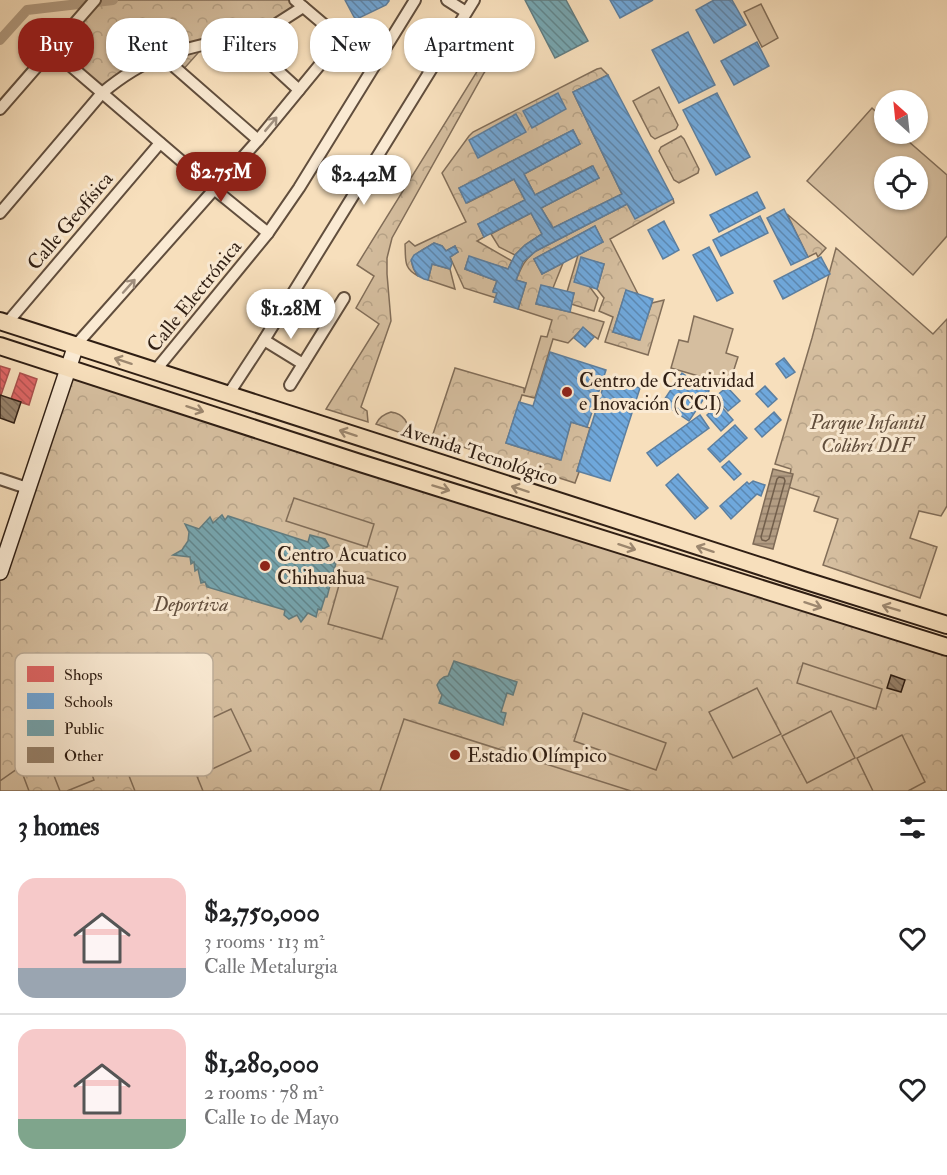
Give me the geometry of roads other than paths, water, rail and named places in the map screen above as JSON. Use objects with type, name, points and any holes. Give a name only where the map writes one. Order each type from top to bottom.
[{"type":"main road","name":"Avenida Tecnológico","points":[[4,322],[947,625]]},
{"type":"main road","points":[[0,573],[76,345]]},
{"type":"main road","points":[[0,346],[360,463],[947,647]]},
{"type":"street","name":"Calle Electrónica","points":[[392,36],[415,0]]},
{"type":"street","points":[[447,0],[466,12]]},
{"type":"street","points":[[228,395],[474,0]]},
{"type":"street","points":[[79,18],[92,3]]},
{"type":"street","points":[[283,18],[299,4],[316,18]]},
{"type":"street","points":[[0,109],[33,72]]},
{"type":"street","points":[[78,72],[268,233]]},
{"type":"street","points":[[0,213],[102,93],[130,72]]},
{"type":"street","points":[[180,72],[258,140]]},
{"type":"street","points":[[280,72],[300,90]]},
{"type":"street","points":[[76,345],[258,140],[314,72]]},
{"type":"street","name":"Calle Electrónica","points":[[155,371],[268,233],[299,188],[369,72]]},
{"type":"street","name":"Calle Geofísica","points":[[4,322],[160,142]]},
{"type":"street","points":[[291,385],[344,298]]},
{"type":"street","points":[[264,340],[303,364]]},
{"type":"street","points":[[0,480],[27,488]]},
{"type":"water","points":[[773,469],[793,474],[773,549],[753,544]]},
{"type":"waterway","points":[[0,40],[27,10],[113,0]]},
{"type":"place","name":"Centro de Creatividad e Inovación (CCI)","points":[[567,392]]},
{"type":"place","name":"Centro Acuatico Chihuahua","points":[[265,566]]},
{"type":"place","name":"Estadio Olímpico","points":[[455,755]]},
{"type":"park label","name":"Parque Infantil Colibrí DIF","points":[[867,434]]},
{"type":"park label","name":"Deportiva","points":[[191,604]]}]
